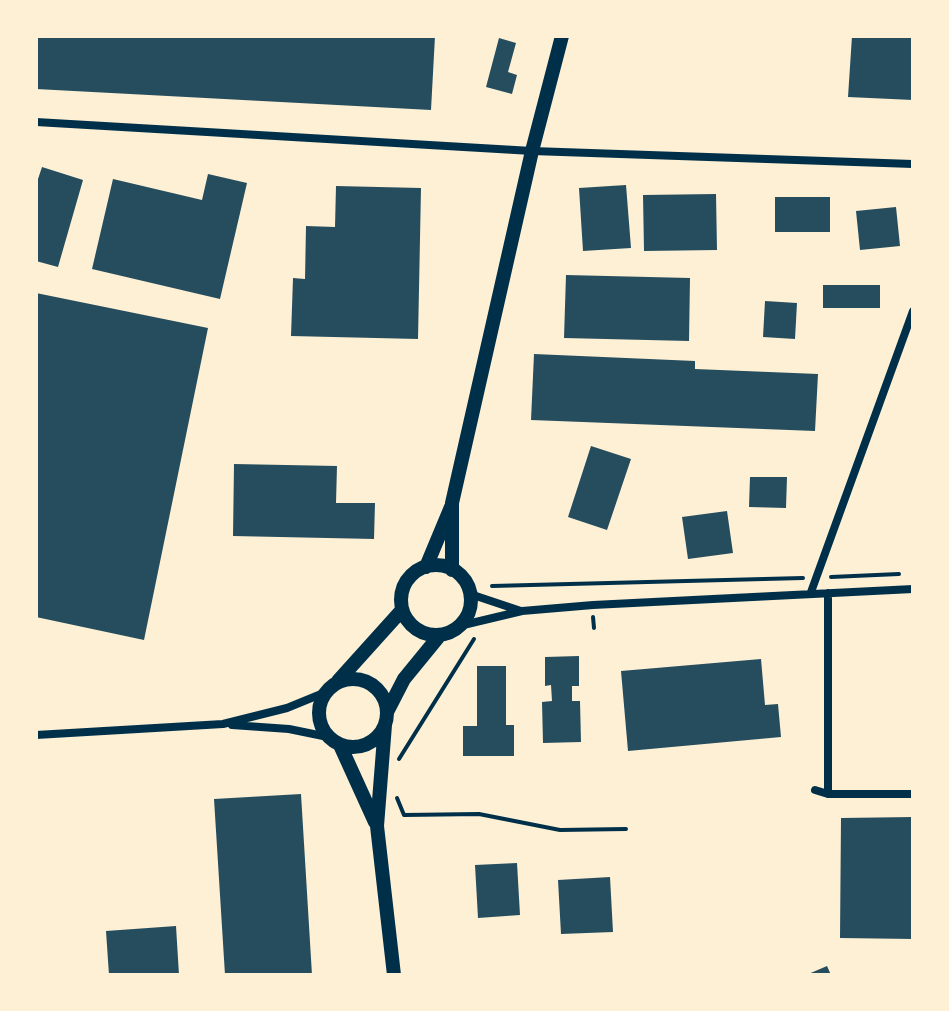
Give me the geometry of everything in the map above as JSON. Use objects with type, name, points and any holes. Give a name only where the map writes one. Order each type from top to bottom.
[{"type":"main road","points":[[426,567],[452,503],[532,151],[562,36]]},
{"type":"main road","points":[[334,741],[357,747],[369,743],[386,718],[404,679],[440,635],[459,626],[469,612],[469,590],[452,570],[452,503]]},
{"type":"main road","points":[[440,635],[416,630],[402,610],[403,587],[412,574],[426,567],[452,570]]},
{"type":"main road","points":[[377,826],[319,715],[331,688],[402,610]]},
{"type":"main road","points":[[331,688],[349,679],[370,683],[380,692],[386,718],[377,826],[394,975]]},
{"type":"street","points":[[36,122],[532,151],[913,164]]},
{"type":"street","points":[[811,592],[913,311]]},
{"type":"street","points":[[459,626],[522,611],[811,592],[913,589]]},
{"type":"street","points":[[469,590],[522,611]]},
{"type":"street","points":[[828,593],[828,794]]},
{"type":"street","points":[[223,724],[287,708],[331,688]]},
{"type":"street","points":[[36,735],[223,724],[289,729],[334,741]]},
{"type":"street","points":[[815,790],[828,794],[913,794]]},
{"type":"path","points":[[469,590],[913,573]]},
{"type":"path","points":[[393,769],[474,639]]},
{"type":"path","points":[[395,792],[404,815],[479,814],[560,830],[626,829]]},
{"type":"building","points":[[36,36],[435,36],[431,110],[36,89]]},
{"type":"building","points":[[852,36],[913,36],[913,100],[848,97]]},
{"type":"building","points":[[499,38],[516,43],[508,72],[517,75],[512,94],[486,87]]},
{"type":"building","points":[[42,167],[83,180],[58,267],[36,261],[36,185]]},
{"type":"building","points":[[208,174],[247,183],[220,299],[92,269],[113,179],[202,200]]},
{"type":"building","points":[[626,185],[631,248],[583,251],[579,188]]},
{"type":"building","points":[[336,186],[421,188],[418,339],[291,336],[293,278],[305,279],[306,226],[335,227]]},
{"type":"building","points":[[716,194],[717,250],[644,251],[643,195]]},
{"type":"building","points":[[775,197],[830,197],[830,232],[775,232]]},
{"type":"building","points":[[896,207],[900,246],[860,250],[856,211]]},
{"type":"building","points":[[566,275],[690,278],[689,341],[564,338]]},
{"type":"building","points":[[823,285],[880,285],[880,308],[823,308]]},
{"type":"building","points":[[36,293],[208,328],[144,640],[36,617]]},
{"type":"building","points":[[765,301],[797,303],[795,339],[763,337]]},
{"type":"building","points":[[534,354],[695,361],[695,369],[818,374],[815,431],[531,420]]},
{"type":"building","points":[[591,446],[631,459],[607,530],[568,517]]},
{"type":"building","points":[[234,464],[337,466],[336,503],[375,503],[374,539],[233,536]]},
{"type":"building","points":[[750,477],[787,477],[786,508],[749,507]]},
{"type":"building","points":[[727,511],[733,553],[688,559],[682,517]]},
{"type":"building","points":[[579,656],[579,686],[572,686],[572,701],[580,701],[581,742],[543,743],[542,702],[552,701],[551,685],[545,686],[545,657]]},
{"type":"building","points":[[761,659],[765,705],[778,704],[781,737],[628,751],[621,671]]},
{"type":"building","points":[[477,666],[506,666],[506,725],[514,725],[514,756],[463,756],[463,726],[477,726]]},
{"type":"building","points":[[301,794],[312,975],[225,975],[214,799]]},
{"type":"building","points":[[913,817],[913,939],[840,938],[841,818]]},
{"type":"building","points":[[517,863],[520,915],[478,918],[475,865]]},
{"type":"building","points":[[610,877],[613,932],[561,934],[558,880]]},
{"type":"building","points":[[176,926],[179,975],[109,975],[106,931]]},
{"type":"building","points":[[827,966],[831,975],[806,975]]}]
